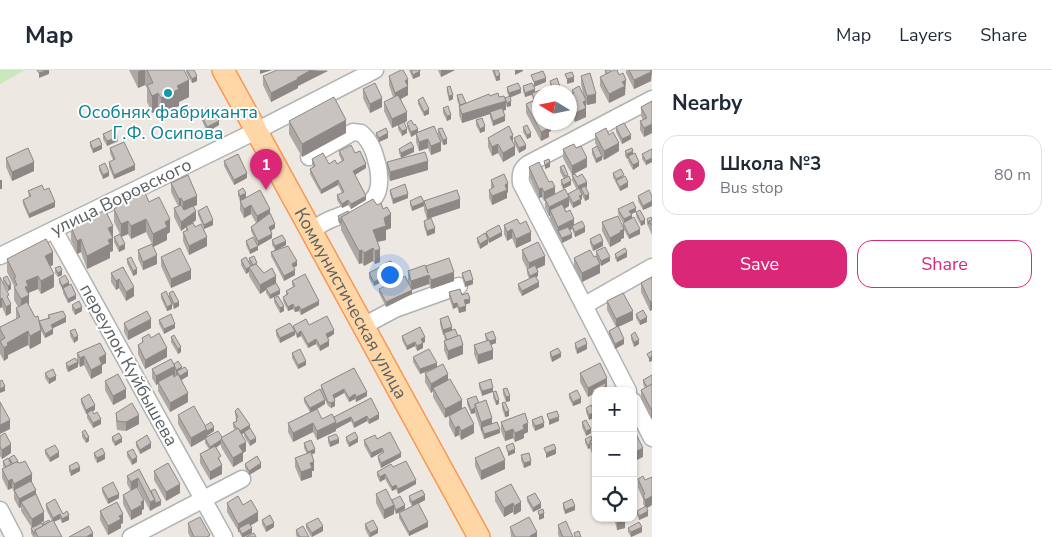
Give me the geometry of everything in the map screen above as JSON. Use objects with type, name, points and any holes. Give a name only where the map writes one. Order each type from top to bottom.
[{"type":"main road","name":"Коммунистическая улица","points":[[224,70],[479,537]]},
{"type":"street","name":"улица Воровского","points":[[0,256],[376,70]]},
{"type":"street","points":[[626,387],[521,183],[520,175],[522,168],[652,99]]},
{"type":"street","points":[[309,156],[353,132],[361,133],[373,150],[380,184],[378,192],[370,203],[310,230]]},
{"type":"street","name":"переулок Куйбышева","points":[[54,230],[224,537]]},
{"type":"street","points":[[584,305],[652,267]]},
{"type":"street","points":[[363,326],[395,309],[459,286]]},
{"type":"street","points":[[637,408],[651,433]]},
{"type":"street","points":[[131,537],[242,480]]},
{"type":"street","points":[[0,510],[14,537]]},
{"type":"green space","points":[[0,70],[25,70],[0,84]]},
{"type":"building","points":[[147,70],[184,70],[189,80],[177,86],[179,89],[161,98],[158,93],[152,96],[147,85],[153,83]]},
{"type":"building","points":[[187,70],[194,70],[197,76],[192,79]]},
{"type":"building","points":[[277,70],[311,70],[271,93],[263,76]]},
{"type":"building","points":[[403,70],[408,79],[405,81],[408,86],[395,93],[389,76]]},
{"type":"building","points":[[411,70],[420,70],[420,71],[413,75]]},
{"type":"building","points":[[494,70],[498,70],[500,75],[496,77]]},
{"type":"building","points":[[617,70],[619,75],[623,73],[626,80],[622,82],[625,86],[609,94],[600,77]]},
{"type":"building","points":[[629,70],[650,70],[651,72],[634,80]]},
{"type":"building","points":[[543,71],[546,78],[534,82],[531,75]]},
{"type":"building","points":[[572,72],[574,77],[567,79],[565,74]]},
{"type":"building","points":[[590,73],[596,94],[587,96],[581,76]]},
{"type":"building","points":[[557,78],[559,85],[551,85],[550,81]]},
{"type":"building","points":[[375,83],[382,98],[370,104],[363,89]]},
{"type":"building","points":[[518,83],[521,89],[509,93],[507,87]]},
{"type":"building","points":[[532,83],[533,85],[532,90],[525,93],[523,86]]},
{"type":"building","points":[[450,86],[453,95],[449,96],[447,87]]},
{"type":"building","points":[[579,86],[586,100],[583,102],[586,108],[577,112],[577,87]]},
{"type":"building","points":[[498,93],[499,97],[504,96],[506,101],[462,114],[459,106],[489,94],[490,96]]},
{"type":"building","points":[[462,94],[466,103],[460,105],[457,95]]},
{"type":"building","points":[[398,95],[407,112],[392,119],[384,102]]},
{"type":"building","points":[[510,96],[511,101],[507,103],[505,98]]},
{"type":"building","points":[[334,97],[346,120],[302,144],[289,121]]},
{"type":"building","points":[[423,97],[429,109],[424,112],[418,100]]},
{"type":"building","points":[[532,101],[532,115],[526,104]]},
{"type":"building","points":[[652,101],[652,124],[644,128],[640,121],[647,118],[641,107]]},
{"type":"building","points":[[188,103],[192,112],[185,115],[181,106]]},
{"type":"building","points":[[448,106],[451,115],[447,116],[443,108]]},
{"type":"building","points":[[208,107],[210,111],[214,110],[219,121],[207,127],[200,112]]},
{"type":"building","points":[[502,108],[505,116],[493,121],[490,112]]},
{"type":"building","points":[[482,118],[485,126],[480,129],[476,120]]},
{"type":"building","points":[[411,120],[418,129],[411,132],[407,123]]},
{"type":"building","points":[[404,122],[407,129],[402,131],[398,125]]},
{"type":"building","points":[[624,123],[631,135],[622,139],[616,127]]},
{"type":"building","points":[[527,125],[531,133],[527,135],[523,127]]},
{"type":"building","points":[[434,126],[441,142],[431,146],[428,139],[419,142],[416,133]]},
{"type":"building","points":[[509,126],[513,135],[510,137],[515,146],[503,153],[498,144],[492,147],[488,138]]},
{"type":"building","points":[[386,128],[388,133],[379,138],[376,133]]},
{"type":"building","points":[[442,128],[447,139],[443,140],[438,129]]},
{"type":"building","points":[[606,128],[609,135],[613,132],[619,143],[604,151],[595,134]]},
{"type":"building","points":[[114,129],[118,137],[107,141],[103,134]]},
{"type":"building","points":[[520,135],[526,145],[519,148],[514,138]]},
{"type":"building","points":[[99,138],[102,145],[93,149],[90,142]]},
{"type":"building","points":[[124,142],[135,165],[114,175],[109,162],[115,159],[110,148]]},
{"type":"building","points":[[411,142],[414,147],[401,153],[399,149]]},
{"type":"building","points":[[574,144],[576,148],[581,146],[587,158],[572,166],[563,149]]},
{"type":"building","points":[[351,145],[355,153],[360,151],[366,164],[353,171],[366,196],[351,204],[348,200],[342,204],[337,195],[344,192],[338,180],[321,190],[310,169],[315,166],[312,159],[323,153],[329,164],[335,160],[337,164],[344,160],[339,151]]},
{"type":"building","points":[[597,146],[602,156],[596,159],[592,149]]},
{"type":"building","points":[[28,148],[34,162],[12,172],[6,158]]},
{"type":"building","points":[[632,148],[633,151],[627,154],[625,151]]},
{"type":"building","points":[[652,149],[652,158],[646,161],[642,154]]},
{"type":"building","points":[[425,152],[428,161],[390,172],[387,162]]},
{"type":"building","points":[[635,153],[639,162],[633,165],[628,156]]},
{"type":"building","points":[[238,154],[247,173],[234,180],[224,161]]},
{"type":"building","points":[[549,159],[550,162],[545,165],[544,161]]},
{"type":"building","points":[[539,162],[549,182],[552,181],[555,187],[544,192],[542,188],[539,189],[529,167]]},
{"type":"building","points":[[105,163],[109,172],[103,175],[99,166]]},
{"type":"building","points":[[564,165],[568,175],[565,176],[560,167]]},
{"type":"building","points":[[621,169],[624,175],[616,179],[613,173]]},
{"type":"building","points":[[504,174],[508,183],[505,185],[507,190],[492,196],[489,190],[494,187],[491,180]]},
{"type":"building","points":[[575,174],[577,177],[582,174],[587,182],[578,186],[572,175]]},
{"type":"building","points":[[188,175],[197,196],[183,202],[181,198],[179,199],[171,183]]},
{"type":"building","points":[[569,176],[571,181],[563,185],[561,180]]},
{"type":"building","points":[[625,176],[628,182],[620,187],[616,181]]},
{"type":"building","points":[[405,184],[408,194],[393,199],[390,190]]},
{"type":"building","points":[[42,185],[44,190],[49,188],[55,202],[29,214],[23,200],[31,196],[28,191]]},
{"type":"building","points":[[585,186],[589,194],[585,196],[581,188]]},
{"type":"building","points":[[243,188],[246,193],[240,196],[238,191]]},
{"type":"building","points":[[579,188],[582,195],[579,196],[581,199],[573,203],[568,194]]},
{"type":"building","points":[[565,189],[569,197],[549,207],[545,199]]},
{"type":"building","points":[[260,190],[270,209],[257,216],[251,205],[244,209],[240,201]]},
{"type":"building","points":[[457,190],[460,199],[427,210],[424,201]]},
{"type":"building","points":[[649,190],[652,201],[643,206],[638,196]]},
{"type":"building","points":[[137,192],[138,195],[145,193],[149,202],[159,197],[170,219],[165,222],[167,227],[153,234],[146,219],[131,226],[128,221],[121,224],[114,209],[126,201],[124,198]]},
{"type":"building","points":[[421,196],[424,202],[412,207],[410,201]]},
{"type":"building","points":[[373,199],[377,205],[381,203],[383,209],[387,207],[391,214],[384,218],[386,226],[373,230],[380,249],[375,251],[373,248],[364,253],[362,250],[359,251],[341,217]]},
{"type":"building","points":[[633,202],[636,208],[629,211],[632,215],[624,219],[618,209]]},
{"type":"building","points":[[562,204],[566,212],[570,210],[574,219],[558,227],[550,210]]},
{"type":"building","points":[[181,205],[184,210],[193,206],[196,211],[181,222],[174,208]]},
{"type":"building","points":[[207,206],[213,220],[204,225],[198,211]]},
{"type":"building","points":[[105,210],[113,226],[108,228],[113,238],[108,240],[110,244],[87,256],[81,239],[77,241],[71,227]]},
{"type":"building","points":[[640,210],[645,219],[641,222],[636,212]]},
{"type":"building","points":[[348,211],[349,213],[341,217],[341,223],[338,216]]},
{"type":"building","points":[[270,213],[275,224],[269,227],[272,234],[258,241],[251,227]]},
{"type":"building","points":[[618,216],[624,229],[610,238],[602,222]]},
{"type":"building","points":[[634,217],[640,229],[629,235],[623,223]]},
{"type":"building","points":[[431,218],[435,228],[427,231],[424,221]]},
{"type":"building","points":[[517,219],[520,224],[526,221],[531,232],[516,239],[512,229],[507,232],[504,225]]},
{"type":"building","points":[[582,221],[585,227],[575,232],[572,226]]},
{"type":"building","points":[[193,223],[195,227],[201,224],[207,237],[189,246],[183,232],[188,230],[186,226]]},
{"type":"building","points":[[499,225],[502,232],[489,239],[486,232]]},
{"type":"building","points":[[568,227],[572,234],[562,238],[558,231]]},
{"type":"building","points":[[485,233],[488,239],[480,244],[477,238]]},
{"type":"building","points":[[120,234],[125,244],[119,247],[114,237]]},
{"type":"building","points":[[600,234],[603,241],[593,246],[590,239]]},
{"type":"building","points":[[282,235],[286,241],[275,246],[272,240]]},
{"type":"building","points":[[253,237],[258,246],[250,250],[246,241]]},
{"type":"building","points":[[46,239],[53,252],[45,256],[54,274],[41,281],[38,276],[26,281],[28,286],[25,287],[29,295],[21,299],[14,287],[17,285],[14,278],[16,277],[7,259]]},
{"type":"building","points":[[538,242],[545,256],[529,263],[522,250]]},
{"type":"building","points":[[152,244],[157,255],[143,262],[138,250]]},
{"type":"building","points":[[288,246],[297,261],[292,264],[295,270],[284,276],[271,252]]},
{"type":"building","points":[[605,247],[610,257],[601,261],[596,251]]},
{"type":"building","points":[[180,248],[191,270],[171,279],[161,257]]},
{"type":"building","points":[[625,248],[627,252],[617,258],[615,254]]},
{"type":"building","points":[[590,250],[600,264],[582,273],[574,258]]},
{"type":"building","points":[[254,256],[257,263],[253,265],[249,258]]},
{"type":"building","points":[[131,257],[137,269],[133,271],[127,259]]},
{"type":"building","points":[[246,257],[251,266],[246,269],[241,260]]},
{"type":"building","points":[[449,258],[454,272],[431,280],[429,275],[411,281],[408,271],[425,265],[428,273],[426,266]]},
{"type":"building","points":[[391,261],[395,270],[389,273],[385,263]]},
{"type":"building","points":[[256,264],[264,273],[272,268],[276,276],[260,285],[249,267]]},
{"type":"building","points":[[535,265],[538,272],[530,276],[527,269]]},
{"type":"building","points":[[60,266],[62,270],[58,273],[55,268]]},
{"type":"building","points":[[123,267],[134,287],[126,292],[119,279],[116,281],[111,273]]},
{"type":"building","points":[[380,267],[385,275],[374,282],[369,273]]},
{"type":"building","points":[[470,270],[473,280],[465,282],[462,273]]},
{"type":"building","points":[[305,274],[319,301],[301,310],[299,306],[295,308],[293,304],[288,307],[283,297],[288,294],[286,291],[295,286],[292,281]]},
{"type":"building","points":[[65,275],[69,282],[62,286],[59,279]]},
{"type":"building","points":[[7,276],[11,284],[8,286],[3,278]]},
{"type":"building","points":[[405,276],[412,290],[386,302],[379,289]]},
{"type":"building","points":[[535,276],[539,282],[522,291],[518,284]]},
{"type":"building","points":[[0,277],[9,295],[7,296],[11,304],[6,307],[2,298],[0,299]]},
{"type":"building","points":[[652,277],[652,301],[650,302],[641,283]]},
{"type":"building","points":[[276,283],[280,290],[270,295],[266,288]]},
{"type":"building","points":[[71,284],[76,295],[68,299],[63,288]]},
{"type":"building","points":[[460,289],[462,295],[468,293],[470,299],[464,300],[466,306],[459,308],[457,303],[453,304],[449,292]]},
{"type":"building","points":[[166,291],[172,304],[167,307],[161,294]]},
{"type":"building","points":[[173,291],[179,302],[174,304],[169,293]]},
{"type":"building","points":[[623,293],[633,311],[616,319],[607,301]]},
{"type":"building","points":[[278,296],[284,306],[280,308],[274,298]]},
{"type":"building","points":[[79,301],[82,307],[75,310],[72,305]]},
{"type":"building","points":[[27,302],[35,317],[38,316],[41,330],[30,336],[28,331],[7,343],[8,345],[4,348],[0,341],[5,338],[0,327],[20,317],[16,308]]},
{"type":"building","points":[[643,310],[647,317],[640,321],[636,314]]},
{"type":"building","points":[[63,311],[66,317],[51,325],[53,329],[45,334],[39,321],[50,318],[48,315]]},
{"type":"building","points":[[147,311],[151,319],[128,331],[124,323]]},
{"type":"building","points":[[171,314],[175,324],[164,329],[159,320]]},
{"type":"building","points":[[327,316],[334,330],[326,334],[329,341],[320,346],[316,339],[308,344],[301,331],[297,334],[293,326],[306,319],[309,325]]},
{"type":"building","points":[[448,316],[452,327],[443,330],[440,319]]},
{"type":"building","points":[[290,323],[295,331],[280,338],[276,330]]},
{"type":"building","points":[[618,326],[624,339],[615,344],[609,331]]},
{"type":"building","points":[[420,327],[425,337],[421,339],[423,343],[417,346],[415,342],[407,346],[402,336]]},
{"type":"building","points":[[75,329],[78,336],[74,338],[70,331]]},
{"type":"building","points":[[455,329],[458,336],[447,340],[444,333]]},
{"type":"building","points":[[493,331],[496,339],[490,341],[485,334]]},
{"type":"building","points":[[635,332],[639,340],[634,342],[631,335]]},
{"type":"building","points":[[159,333],[167,348],[145,360],[138,345],[143,342],[142,338],[149,334],[151,338]]},
{"type":"building","points":[[174,335],[181,347],[178,349],[171,337]]},
{"type":"building","points":[[460,335],[463,345],[448,351],[444,341]]},
{"type":"building","points":[[585,338],[587,344],[577,349],[575,343]]},
{"type":"building","points":[[489,340],[493,350],[478,355],[474,345]]},
{"type":"building","points":[[100,343],[106,354],[99,358],[102,364],[91,370],[84,356],[80,358],[77,353]]},
{"type":"building","points":[[558,348],[561,353],[552,357],[550,352]]},
{"type":"building","points":[[300,349],[306,361],[298,365],[292,353]]},
{"type":"building","points":[[429,349],[437,363],[420,369],[413,357]]},
{"type":"building","points":[[652,351],[652,356],[649,358],[647,354]]},
{"type":"building","points":[[75,358],[78,362],[68,367],[66,363]]},
{"type":"building","points":[[171,359],[175,366],[156,376],[152,369]]},
{"type":"building","points":[[178,361],[182,367],[176,370],[174,364]]},
{"type":"building","points":[[600,363],[607,378],[588,388],[580,373]]},
{"type":"building","points":[[443,364],[448,374],[431,384],[425,373]]},
{"type":"building","points":[[185,367],[188,371],[180,376],[177,371]]},
{"type":"building","points":[[354,368],[367,392],[356,397],[355,394],[349,398],[344,389],[333,395],[335,401],[328,402],[321,385]]},
{"type":"building","points":[[53,369],[56,376],[49,379],[45,373]]},
{"type":"building","points":[[118,374],[126,389],[113,396],[105,381]]},
{"type":"building","points":[[173,374],[174,377],[178,374],[188,393],[170,403],[158,382]]},
{"type":"building","points":[[652,375],[652,384],[647,387],[643,380]]},
{"type":"building","points":[[450,379],[462,400],[445,409],[433,388]]},
{"type":"building","points":[[491,379],[493,388],[482,391],[479,383]]},
{"type":"building","points":[[2,380],[5,386],[0,389],[0,381]]},
{"type":"building","points":[[605,383],[606,386],[604,387],[598,387]]},
{"type":"building","points":[[652,384],[652,408],[651,409],[641,390]]},
{"type":"building","points":[[507,388],[510,396],[506,397],[503,389]]},
{"type":"building","points":[[320,389],[325,400],[310,408],[304,398]]},
{"type":"building","points":[[577,390],[581,398],[573,402],[569,394]]},
{"type":"building","points":[[496,391],[499,400],[496,401],[493,392]]},
{"type":"building","points":[[89,394],[95,405],[86,410],[81,399]]},
{"type":"building","points":[[476,396],[479,403],[475,404],[475,408],[471,410],[467,399]]},
{"type":"building","points":[[371,398],[379,414],[369,420],[367,416],[354,423],[351,417],[336,424],[334,417]]},
{"type":"building","points":[[486,400],[492,418],[481,422],[475,404]]},
{"type":"building","points":[[0,402],[10,420],[0,425]]},
{"type":"building","points":[[505,402],[509,411],[505,412],[502,403]]},
{"type":"building","points":[[132,403],[139,415],[126,422],[117,421],[116,413]]},
{"type":"building","points":[[591,405],[592,414],[589,415],[586,408]]},
{"type":"building","points":[[194,406],[207,429],[191,438],[178,415]]},
{"type":"building","points":[[465,407],[474,424],[461,431],[459,426],[455,428],[449,416]]},
{"type":"building","points":[[238,408],[250,425],[240,431],[233,423],[237,421],[236,418],[238,417],[235,411]]},
{"type":"building","points":[[317,409],[322,419],[332,414],[336,422],[317,431],[313,423],[293,433],[288,423]]},
{"type":"building","points":[[92,410],[94,414],[97,412],[101,419],[93,423],[87,413]]},
{"type":"building","points":[[557,411],[559,417],[549,420],[547,414]]},
{"type":"building","points":[[525,413],[528,423],[523,425],[524,429],[515,433],[513,429],[505,432],[501,422]]},
{"type":"building","points":[[542,416],[544,423],[535,426],[532,420]]},
{"type":"building","points":[[586,420],[591,429],[586,431],[582,422]]},
{"type":"building","points":[[211,422],[214,427],[207,431],[205,426]]},
{"type":"building","points":[[497,422],[500,429],[484,434],[482,427]]},
{"type":"building","points":[[238,428],[246,442],[239,446],[243,452],[233,458],[221,438]]},
{"type":"building","points":[[250,428],[256,438],[250,441],[244,432]]},
{"type":"building","points":[[85,430],[89,437],[86,439],[82,432]]},
{"type":"building","points":[[218,431],[222,437],[221,440],[210,447],[205,438]]},
{"type":"building","points":[[355,432],[358,438],[349,443],[346,437]]},
{"type":"building","points":[[390,432],[401,453],[381,463],[378,456],[384,452],[382,448],[371,453],[364,440],[375,435],[377,439]]},
{"type":"building","points":[[5,433],[11,444],[2,450],[0,447],[0,436]]},
{"type":"building","points":[[119,433],[122,438],[115,442],[112,437]]},
{"type":"building","points":[[336,434],[339,439],[330,442],[328,437]]},
{"type":"building","points":[[147,435],[151,443],[140,450],[136,442]]},
{"type":"building","points":[[591,436],[590,444],[588,445],[585,439]]},
{"type":"building","points":[[637,436],[643,448],[637,451]]},
{"type":"building","points":[[311,440],[315,449],[308,452],[304,443]]},
{"type":"building","points":[[513,443],[515,449],[508,452],[506,446]]},
{"type":"building","points":[[554,444],[556,449],[546,453],[544,448]]},
{"type":"building","points":[[55,445],[59,452],[50,458],[45,450]]},
{"type":"building","points":[[215,446],[221,456],[218,458],[222,465],[210,472],[200,454]]},
{"type":"building","points":[[499,447],[505,460],[481,471],[475,458]]},
{"type":"building","points":[[102,448],[105,454],[97,458],[94,453]]},
{"type":"building","points":[[133,449],[137,457],[132,460],[127,452]]},
{"type":"building","points":[[311,452],[314,462],[310,463],[312,468],[301,472],[295,458]]},
{"type":"building","points":[[529,453],[531,461],[524,463],[521,455]]},
{"type":"building","points":[[14,455],[18,461],[13,464],[9,458]]},
{"type":"building","points":[[257,456],[261,463],[249,471],[245,464]]},
{"type":"building","points":[[8,458],[11,464],[6,467],[3,461]]},
{"type":"building","points":[[25,461],[32,474],[14,484],[12,479],[8,481],[2,469],[16,462]]},
{"type":"building","points":[[406,461],[416,480],[398,489],[396,485],[392,487],[385,474],[380,477],[377,472],[391,464],[393,467]]},
{"type":"building","points":[[77,462],[80,467],[71,471],[69,466]]},
{"type":"building","points":[[168,463],[180,484],[166,492],[154,471]]},
{"type":"building","points":[[139,469],[155,500],[150,502],[138,478],[131,482],[127,476]]},
{"type":"building","points":[[643,476],[645,480],[652,477],[652,496],[645,500],[643,495],[645,494],[638,479]]},
{"type":"building","points":[[31,481],[36,490],[19,499],[14,490]]},
{"type":"building","points":[[113,482],[119,494],[108,499],[102,488]]},
{"type":"building","points":[[511,484],[521,502],[514,506],[513,503],[504,508],[495,492]]},
{"type":"building","points":[[137,487],[144,500],[141,502],[142,505],[131,511],[123,495]]},
{"type":"building","points":[[155,489],[161,501],[155,503],[151,491]]},
{"type":"building","points":[[386,489],[394,505],[384,510],[376,494]]},
{"type":"building","points":[[422,490],[425,495],[412,502],[409,496]]},
{"type":"building","points":[[535,493],[541,503],[533,508],[527,497]]},
{"type":"building","points":[[36,494],[44,512],[32,519],[21,502]]},
{"type":"building","points":[[238,496],[243,505],[251,500],[258,512],[238,524],[227,503]]},
{"type":"building","points":[[400,496],[405,505],[396,510],[392,500]]},
{"type":"building","points":[[55,499],[63,514],[67,511],[69,515],[62,519],[60,514],[53,518],[46,504]]},
{"type":"building","points":[[572,499],[575,506],[565,510],[563,503]]},
{"type":"building","points":[[117,502],[123,514],[119,516],[121,519],[108,526],[100,511]]},
{"type":"building","points":[[418,503],[428,522],[409,532],[399,513]]},
{"type":"building","points":[[646,506],[648,511],[639,516],[637,511]]},
{"type":"building","points":[[543,509],[544,513],[539,515],[538,511]]},
{"type":"building","points":[[270,515],[274,523],[266,527],[262,520]]},
{"type":"building","points":[[200,517],[210,535],[207,537],[194,537],[188,523]]},
{"type":"building","points":[[529,517],[537,532],[530,537],[515,537],[510,527]]},
{"type":"building","points":[[318,518],[323,526],[312,533],[306,524]]},
{"type":"building","points":[[53,520],[62,537],[38,537],[35,530]]},
{"type":"building","points":[[373,520],[378,529],[370,533],[365,524]]},
{"type":"building","points":[[566,521],[573,537],[563,537],[558,525]]},
{"type":"building","points":[[639,522],[642,527],[631,532],[628,528]]},
{"type":"building","points":[[42,523],[43,526],[35,530],[34,534],[31,528]]},
{"type":"building","points":[[249,523],[252,528],[242,534],[239,528]]},
{"type":"building","points":[[89,526],[93,533],[86,537],[69,537]]},
{"type":"building","points":[[303,526],[309,537],[300,537],[296,530]]},
{"type":"building","points":[[579,531],[581,537],[575,537],[574,533]]},
{"type":"building","points":[[254,533],[256,537],[246,537]]},
{"type":"place","name":"Особняк фабриканта Г.Ф. Осипова","points":[[168,93]]},
{"type":"place","name":"Школа №3","points":[[266,190]]}]
